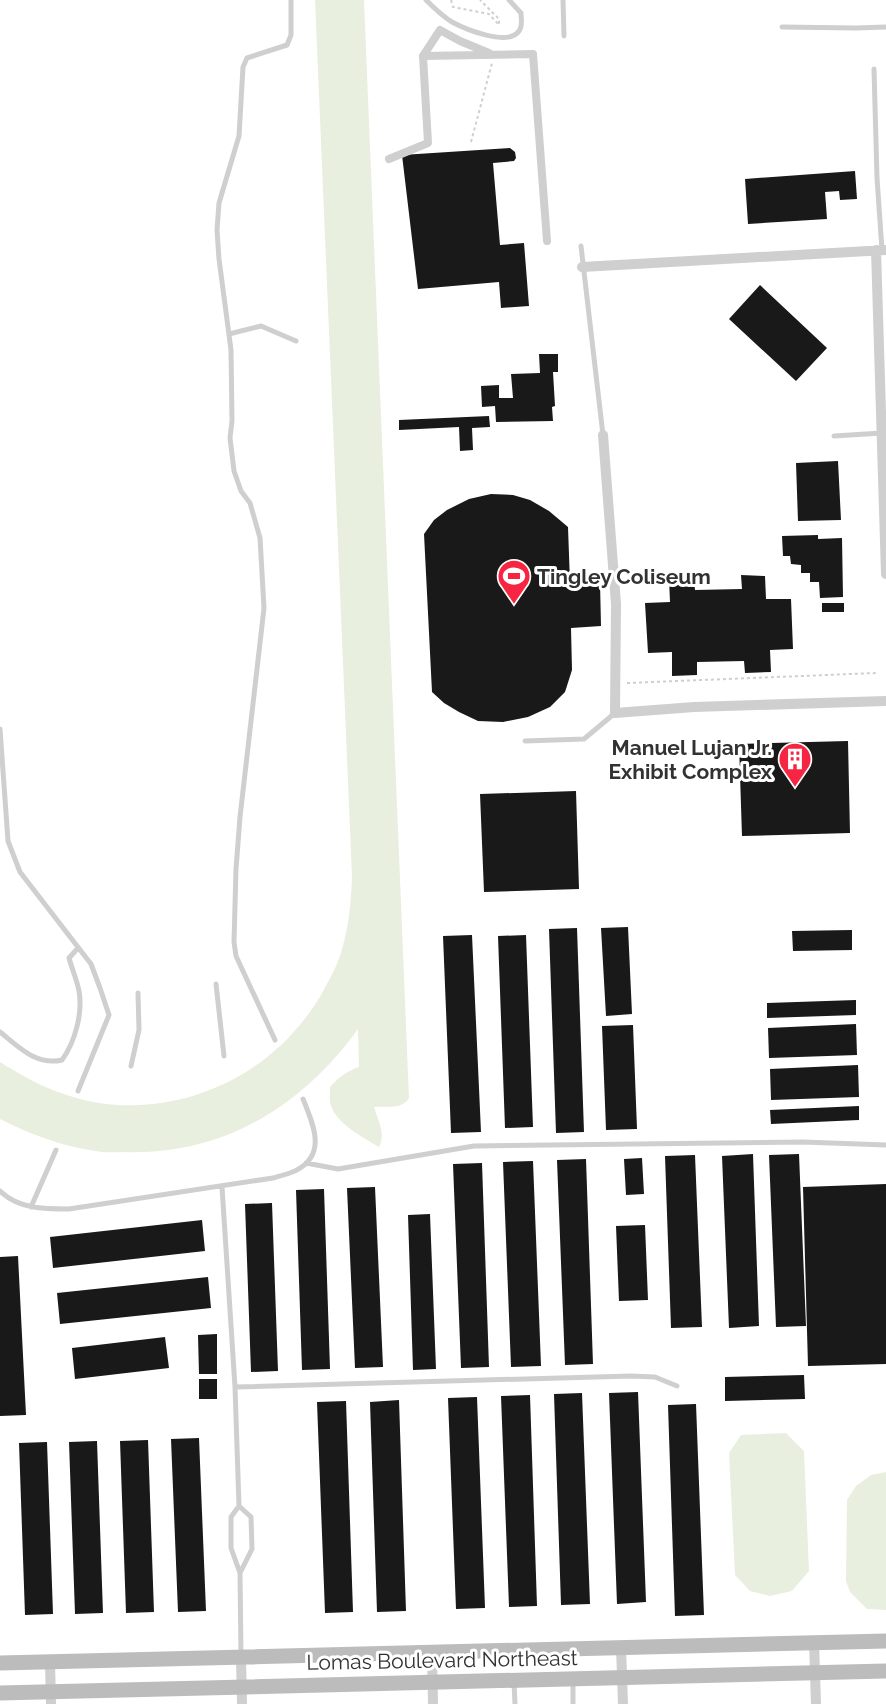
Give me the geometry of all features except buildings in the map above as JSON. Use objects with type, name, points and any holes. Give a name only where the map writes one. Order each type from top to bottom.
[{"type":"main road","name":"Lomas Boulevard Northeast","points":[[0,1663],[886,1641]]},
{"type":"main road","name":"Lomas Boulevard Northeast","points":[[0,1693],[51,1698],[242,1686],[886,1671]]},
{"type":"street","points":[[389,159],[428,143],[423,56],[440,30],[493,54]]},
{"type":"street","points":[[423,56],[533,54],[547,241]]},
{"type":"street","points":[[582,267],[881,250],[882,433],[886,574]]},
{"type":"street","points":[[603,435],[615,604],[615,713],[694,707],[886,701]]},
{"type":"street","points":[[814,1642],[816,1704]]},
{"type":"street","points":[[621,1647],[623,1704]]},
{"type":"street","points":[[432,1652],[433,1704]]},
{"type":"street","points":[[241,1657],[242,1704]]},
{"type":"street","points":[[51,1661],[51,1698]]},
{"type":"lane","points":[[275,1040],[236,956],[234,942],[240,817],[264,608],[260,538],[250,503],[240,491],[234,471],[230,438],[229,334],[219,259],[218,230],[219,203],[239,136],[243,67],[247,58],[287,45],[291,35],[291,0]]},
{"type":"lane","points":[[426,0],[463,28],[505,38],[516,34],[522,22],[521,13],[509,0]]},
{"type":"lane","points":[[563,0],[564,36]]},
{"type":"lane","points":[[782,27],[886,27]]},
{"type":"lane","points":[[874,69],[881,250]]},
{"type":"lane","points":[[581,246],[603,435]]},
{"type":"lane","points":[[229,334],[261,326],[296,341]]},
{"type":"lane","points":[[834,436],[882,433]]},
{"type":"lane","points":[[525,741],[584,739],[615,713]]},
{"type":"lane","points":[[0,729],[8,841],[20,872],[91,964],[109,1015],[78,1091]]},
{"type":"lane","points":[[0,1032],[30,1056],[49,1062],[62,1060],[69,1050],[80,1011],[79,991],[69,958],[78,948]]},
{"type":"lane","points":[[216,984],[224,1056]]},
{"type":"lane","points":[[131,1066],[139,1030],[138,993]]},
{"type":"lane","points":[[0,1191],[26,1206],[69,1209],[273,1178],[296,1170],[306,1163],[314,1150],[316,1143],[313,1123],[303,1099]]},
{"type":"lane","points":[[306,1163],[338,1169],[474,1146],[803,1142],[886,1146]]},
{"type":"lane","points":[[31,1207],[56,1150]]},
{"type":"lane","points":[[222,1187],[235,1387],[239,1506],[231,1517],[231,1548],[240,1573],[241,1657]]},
{"type":"lane","points":[[235,1387],[631,1376],[655,1377],[677,1386]]},
{"type":"lane","points":[[239,1506],[251,1517],[252,1533],[252,1549],[240,1573]]},
{"type":"lane","points":[[573,1678],[573,1704]]},
{"type":"lane","points":[[514,1680],[515,1704]]},
{"type":"path","points":[[452,0],[453,7],[489,14],[499,25],[499,19],[480,0]]},
{"type":"path","points":[[471,142],[493,54]]},
{"type":"path","points":[[615,684],[876,673]]},
{"type":"green space","points":[[315,0],[364,0],[409,1098],[398,1106],[374,1107],[382,1132],[379,1147],[352,1130],[334,1113],[330,1104],[330,1087],[343,1075],[359,1067],[358,1029],[336,1057],[284,1104],[256,1122],[225,1136],[193,1146],[158,1151],[105,1152],[82,1149],[46,1139],[0,1119],[0,1062],[56,1091],[103,1104],[150,1104],[208,1091],[261,1062],[304,1020],[333,972],[346,932],[352,877]]},
{"type":"green space","points":[[786,1433],[804,1451],[809,1571],[792,1591],[770,1596],[750,1591],[735,1575],[729,1453],[741,1435]]},
{"type":"green space","points":[[886,1472],[886,1610],[867,1609],[850,1592],[846,1581],[847,1500],[856,1486],[871,1475]]},
{"type":"place","name":"Tingley Coliseum","points":[[514,605]]},
{"type":"place","name":"Manuel Lujan Jr. Exhibit Complex","points":[[795,788]]}]
